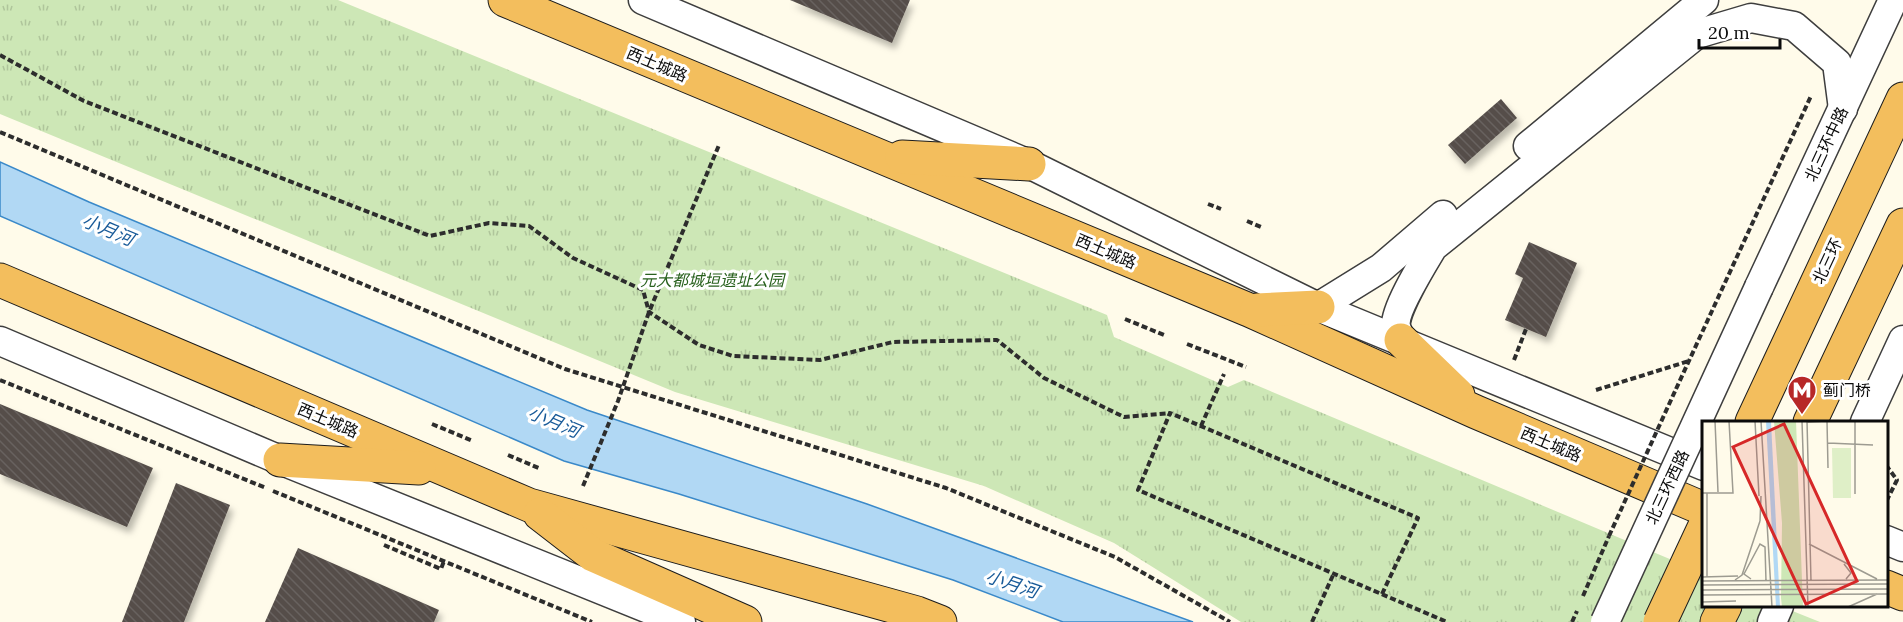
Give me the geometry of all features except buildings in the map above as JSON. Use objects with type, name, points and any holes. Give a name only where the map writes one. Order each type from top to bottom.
[{"type":"highway","name":"西土城路","points":[[505,0],[1249,310],[1476,412],[1702,508]]},
{"type":"highway","name":"北三环","points":[[1753,421],[1903,99]]},
{"type":"highway","points":[[878,156],[1029,164]]},
{"type":"highway","points":[[1811,421],[1903,225]]},
{"type":"highway","name":"西土城路","points":[[0,280],[529,505],[917,613],[940,622]]},
{"type":"highway","points":[[1249,310],[1318,307]]},
{"type":"highway","points":[[1401,340],[1476,412]]},
{"type":"highway","points":[[280,460],[442,469]]},
{"type":"highway","points":[[529,505],[593,555],[745,622]]},
{"type":"highway","points":[[1660,622],[1702,532]]},
{"type":"highway","points":[[1888,587],[1903,594]]},
{"type":"highway","points":[[1717,622],[1724,607]]},
{"type":"street","points":[[643,0],[1029,164],[1318,307],[1702,465]]},
{"type":"street","points":[[1318,307],[1381,268],[1704,0]]},
{"type":"street","name":"北三环中路","points":[[1758,287],[1893,0]]},
{"type":"street","points":[[1401,340],[1395,325],[1398,314],[1433,247],[1697,34],[1751,18],[1794,26],[1837,63],[1843,109]]},
{"type":"street","name":"北三环西路","points":[[1605,622],[1758,287]]},
{"type":"street","points":[[0,341],[280,460],[681,622]]},
{"type":"street","points":[[1866,421],[1900,347]]},
{"type":"street","points":[[1888,540],[1903,547]]},
{"type":"street","points":[[1772,622],[1779,607]]},
{"type":"path","points":[[0,55],[84,101],[430,236],[489,224],[529,226],[573,258],[642,290],[649,312],[699,345],[734,356],[820,360],[893,342],[997,340],[1044,378],[1124,417],[1170,413],[1418,518],[1382,594]]},
{"type":"path","points":[[1572,622],[1810,96]]},
{"type":"path","points":[[0,132],[565,369],[946,488],[1115,557],[1230,622]]},
{"type":"path","points":[[583,486],[618,401],[649,312],[719,145]]},
{"type":"path","points":[[1208,204],[1221,209]]},
{"type":"path","points":[[1247,221],[1261,227]]},
{"type":"path","points":[[1125,319],[1164,335]]},
{"type":"path","points":[[1515,358],[1526,328]]},
{"type":"path","points":[[1187,344],[1246,368]]},
{"type":"path","points":[[1592,392],[1689,361]]},
{"type":"path","points":[[1201,426],[1224,374]]},
{"type":"path","points":[[0,380],[592,622]]},
{"type":"path","points":[[1170,413],[1138,490],[1447,622]]},
{"type":"path","points":[[432,424],[473,441]]},
{"type":"path","points":[[508,455],[541,469]]},
{"type":"path","points":[[1888,466],[1897,480],[1888,500]]},
{"type":"path","points":[[384,544],[441,569],[444,561]]},
{"type":"path","points":[[1312,622],[1334,573]]},
{"type":"green space","name":"元大都城垣遗址公园","points":[[0,0],[338,0],[1107,315],[1114,337],[1228,387],[1244,380],[1702,573],[1702,607],[1782,607],[1820,622],[1241,622],[1114,543],[984,486],[675,392],[0,114]]},
{"type":"water","name":"小月河","points":[[0,162],[89,202],[587,410],[867,504],[1193,622],[1063,622],[953,580],[679,494],[564,461],[0,216]]},
{"type":"place","name":"蓟门桥","points":[[1802,416]]}]
